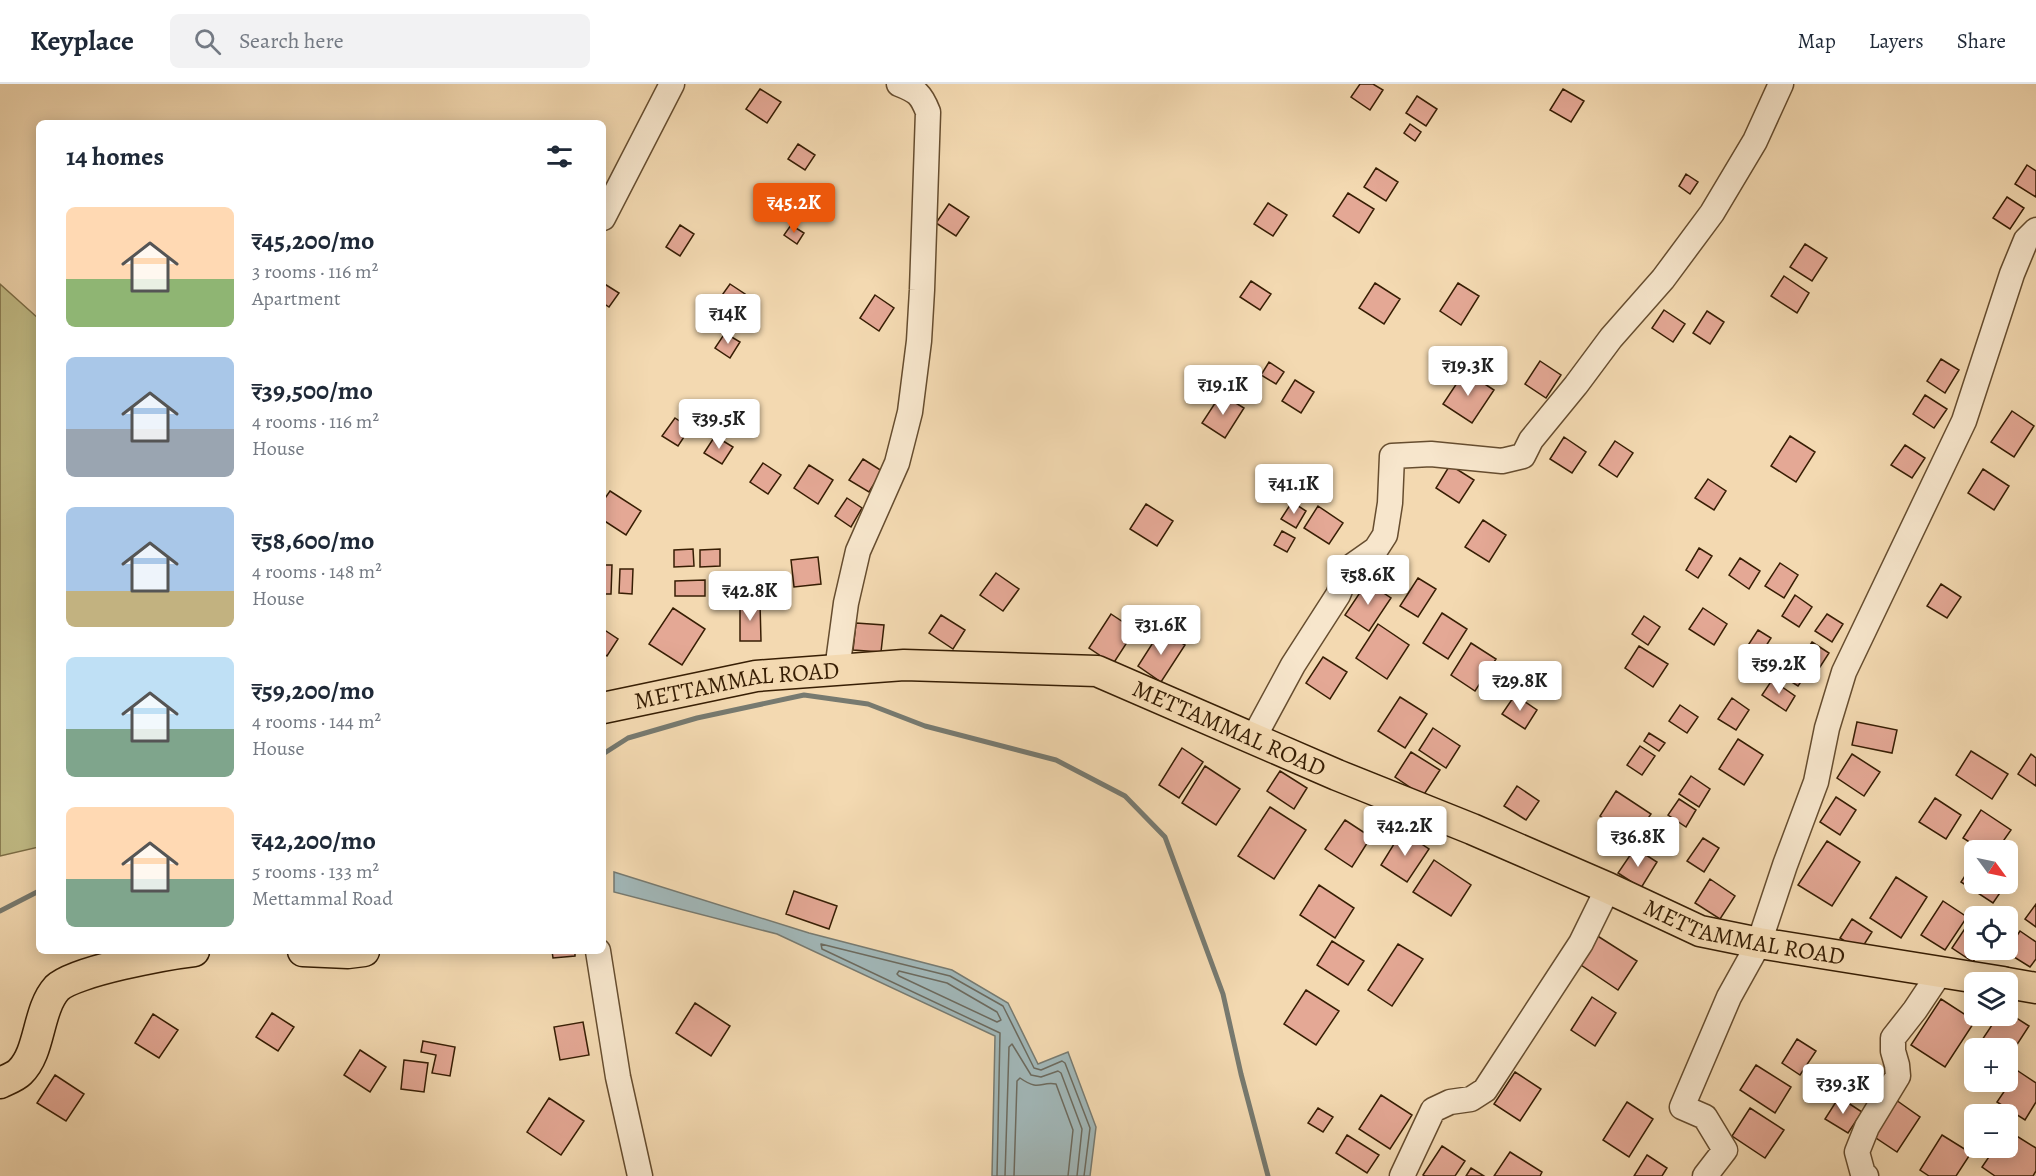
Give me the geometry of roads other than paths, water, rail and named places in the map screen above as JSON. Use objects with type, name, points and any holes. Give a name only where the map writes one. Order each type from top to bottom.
[{"type":"main road","name":"METTAMMAL ROAD","points":[[606,707],[756,676],[904,665],[1097,672],[1608,888],[1700,931],[1760,943],[1964,975]]},
{"type":"main road","points":[[0,1083],[21,1072],[30,1056],[46,1006],[58,987],[76,978],[107,968],[179,954]]},
{"type":"main road","name":"METTAMMAL ROAD","points":[[2018,985],[2036,988]]},
{"type":"street","points":[[606,212],[672,84]]},
{"type":"street","points":[[837,670],[846,603],[858,551],[897,463],[910,412],[919,341],[928,112],[923,99],[914,90],[899,84]]},
{"type":"street","points":[[1253,739],[1293,665],[1338,595],[1349,568],[1376,549],[1385,535],[1390,503],[1392,456],[1431,454],[1502,461],[1523,456],[1531,440],[1611,338],[1663,279],[1712,213],[1755,141],[1781,84]]},
{"type":"street","points":[[1706,1176],[1725,1150],[1705,1117],[1683,1107],[1729,997],[1760,943],[1785,865],[1816,782],[1827,728],[1844,672],[1964,421],[2012,274],[2026,240],[2036,230]]},
{"type":"street","points":[[1402,1176],[1433,1110],[1450,1102],[1471,1099],[1485,1090],[1581,943],[1608,888]]},
{"type":"street","points":[[598,954],[618,1077],[640,1176]]},
{"type":"street","points":[[1866,1176],[1863,1174],[1857,1152],[1867,1127],[1898,1076],[1893,1038],[1941,971]]},
{"type":"water","points":[[614,872],[809,933],[952,970],[1008,1003],[1038,1064],[1068,1052],[1096,1127],[1090,1176],[992,1176],[995,1036],[777,934],[614,892]]},
{"type":"waterway","points":[[606,752],[628,738],[697,718],[804,695],[868,704],[925,726],[1056,760],[1125,796],[1165,837],[1223,994],[1268,1176]]},
{"type":"waterway","points":[[0,911],[36,893]]}]
